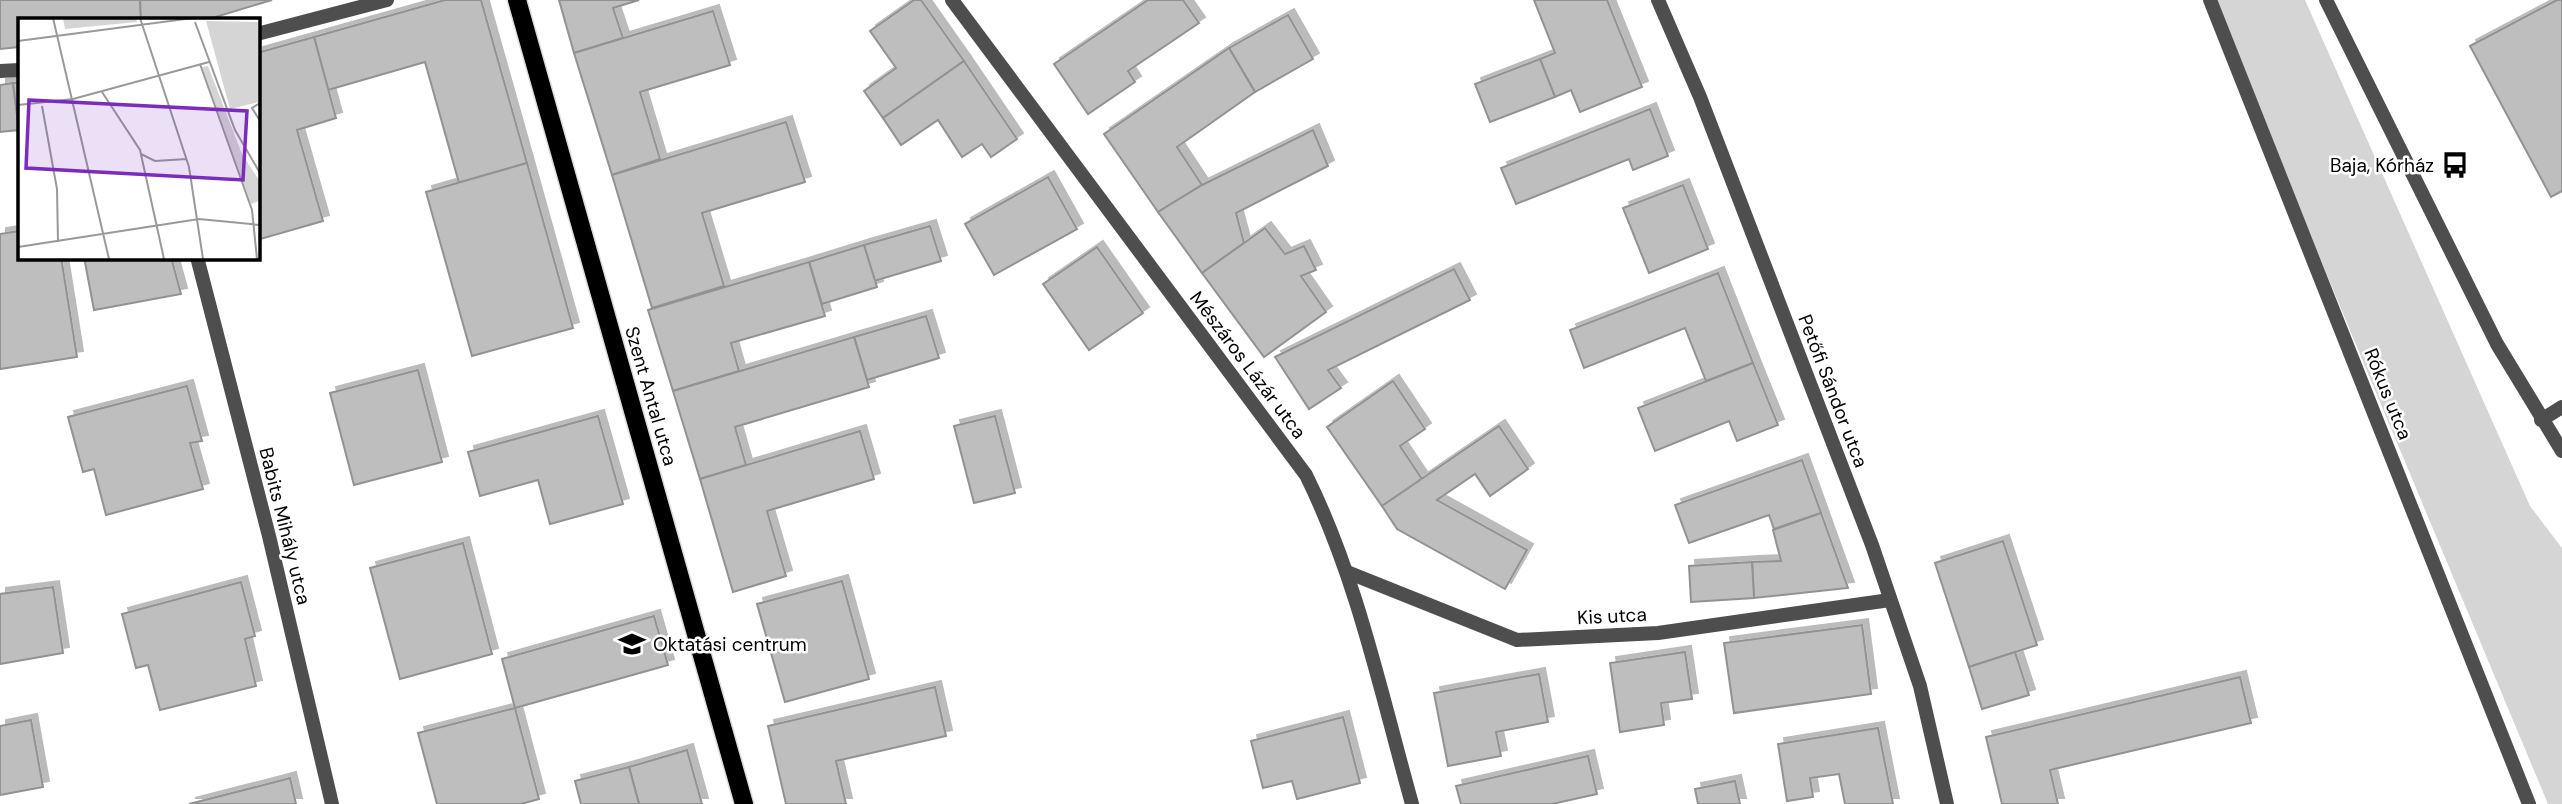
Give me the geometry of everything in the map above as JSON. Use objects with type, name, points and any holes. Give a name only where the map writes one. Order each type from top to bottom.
[{"type":"main road","name":"Szent Antal utca","points":[[517,0],[744,804]]},
{"type":"street","points":[[259,33],[387,0]]},
{"type":"street","name":"Mészáros Lázár utca","points":[[952,0],[1306,475],[1329,521],[1347,572],[1412,804]]},
{"type":"street","name":"Petőfi Sándor utca","points":[[1658,0],[1724,161],[1872,545],[1920,686],[1947,804]]},
{"type":"street","name":"Rókus utca","points":[[2210,0],[2529,804]]},
{"type":"street","points":[[2326,0],[2443,239],[2541,420],[2562,451]]},
{"type":"street","points":[[0,71],[18,70]]},
{"type":"street","name":"Babits Mihály utca","points":[[198,259],[269,536],[332,804]]},
{"type":"street","points":[[2541,420],[2562,407]]},
{"type":"street","name":"Kis utca","points":[[1347,572],[1517,640],[1658,633],[1890,600]]},
{"type":"shaded area","points":[[2212,0],[2305,0],[2530,506],[2562,548],[2562,804],[2548,804]]},
{"type":"building","points":[[0,0],[140,0],[141,18],[18,18],[18,47],[0,49]]},
{"type":"building","points":[[140,0],[272,0],[212,18],[141,18]]},
{"type":"building","points":[[445,0],[481,0],[527,163],[459,183],[425,62],[328,90],[314,37]]},
{"type":"building","points":[[559,0],[639,0],[613,8],[623,38],[574,53]]},
{"type":"building","points":[[914,0],[921,0],[964,61],[883,118],[864,91],[896,68],[870,31]]},
{"type":"building","points":[[1148,0],[1183,0],[1199,23],[1128,71],[1135,82],[1088,114],[1054,64]]},
{"type":"building","points":[[1534,0],[1607,0],[1642,87],[1580,112],[1571,90],[1555,97],[1540,59],[1555,53]]},
{"type":"building","points":[[2557,0],[2562,0],[2562,191],[2551,197],[2470,46]]},
{"type":"building","points":[[713,11],[730,65],[640,92],[660,159],[612,175],[574,53]]},
{"type":"building","points":[[1288,15],[1313,59],[1255,92],[1229,48]]},
{"type":"building","points":[[314,37],[336,118],[297,130],[323,221],[259,239],[259,52]]},
{"type":"building","points":[[1229,48],[1255,92],[1177,147],[1202,185],[1158,212],[1104,134]]},
{"type":"building","points":[[1540,59],[1555,97],[1490,122],[1475,84]]},
{"type":"building","points":[[964,61],[1017,139],[991,157],[982,144],[962,157],[938,120],[901,145],[883,118]]},
{"type":"building","points":[[13,83],[18,130],[0,132],[0,85]]},
{"type":"building","points":[[13,83],[18,83],[18,122]]},
{"type":"building","points":[[1650,109],[1668,156],[1633,170],[1629,159],[1516,204],[1501,168]]},
{"type":"building","points":[[786,122],[805,182],[702,213],[724,286],[652,308],[612,175]]},
{"type":"building","points":[[1313,130],[1328,166],[1236,213],[1244,243],[1202,273],[1158,212],[1202,185]]},
{"type":"building","points":[[527,163],[573,328],[472,356],[426,192]]},
{"type":"building","points":[[1048,177],[1077,229],[994,275],[965,224]]},
{"type":"building","points":[[1683,185],[1708,249],[1649,273],[1623,208]]},
{"type":"building","points":[[930,226],[941,261],[874,281],[864,245]]},
{"type":"building","points":[[1265,228],[1285,254],[1304,246],[1316,270],[1301,276],[1326,312],[1264,357],[1202,273]]},
{"type":"building","points":[[18,231],[18,259],[61,259],[77,357],[0,369],[0,234]]},
{"type":"building","points":[[864,245],[877,287],[822,304],[809,262]]},
{"type":"building","points":[[1097,247],[1143,313],[1089,350],[1043,284]]},
{"type":"building","points":[[84,259],[172,259],[181,294],[94,310]]},
{"type":"building","points":[[809,262],[825,316],[731,343],[739,371],[673,391],[648,310]]},
{"type":"building","points":[[1454,269],[1470,300],[1328,370],[1341,388],[1309,409],[1275,357]]},
{"type":"building","points":[[1718,273],[1753,363],[1706,381],[1685,328],[1584,368],[1570,330]]},
{"type":"building","points":[[926,316],[939,358],[867,380],[854,337]]},
{"type":"building","points":[[854,337],[869,387],[735,427],[746,465],[700,479],[673,391]]},
{"type":"building","points":[[1753,363],[1778,425],[1737,441],[1729,421],[1655,451],[1638,408]]},
{"type":"building","points":[[418,370],[442,462],[354,485],[330,393]]},
{"type":"building","points":[[1393,381],[1425,429],[1400,446],[1422,479],[1382,506],[1327,427]]},
{"type":"building","points":[[187,386],[202,441],[190,443],[203,489],[106,515],[94,469],[83,472],[68,417]]},
{"type":"building","points":[[598,416],[623,504],[550,524],[538,480],[480,496],[468,452]]},
{"type":"building","points":[[995,416],[1015,493],[974,503],[954,426]]},
{"type":"building","points":[[1499,426],[1528,469],[1490,496],[1475,474],[1437,500],[1527,550],[1505,589],[1397,529],[1382,506]]},
{"type":"building","points":[[860,431],[874,479],[767,511],[786,576],[733,592],[700,479]]},
{"type":"building","points":[[1802,460],[1821,513],[1774,529],[1769,515],[1689,543],[1675,505]]},
{"type":"building","points":[[1821,513],[1848,588],[1754,598],[1752,562],[1781,561],[1773,530]]},
{"type":"building","points":[[2003,541],[2037,645],[1969,667],[1935,563]]},
{"type":"building","points":[[463,543],[492,654],[400,679],[370,568]]},
{"type":"building","points":[[1752,562],[1754,598],[1691,602],[1689,566]]},
{"type":"building","points":[[842,581],[869,679],[785,702],[757,604]]},
{"type":"building","points":[[241,582],[255,636],[245,639],[256,686],[160,710],[148,665],[136,668],[122,614]]},
{"type":"building","points":[[53,587],[63,653],[0,664],[0,594]]},
{"type":"building","points":[[654,616],[668,665],[515,708],[502,659]]},
{"type":"building","points":[[1862,625],[1871,694],[1734,713],[1724,643]]},
{"type":"building","points":[[1685,652],[1692,699],[1661,703],[1664,725],[1620,732],[1610,663]]},
{"type":"building","points":[[2015,652],[2029,695],[1982,709],[1969,667]]},
{"type":"building","points":[[1539,674],[1548,722],[1496,732],[1501,756],[1448,766],[1434,693]]},
{"type":"building","points":[[2240,677],[2251,723],[2050,770],[2058,804],[2002,804],[1986,737]]},
{"type":"building","points":[[935,687],[946,736],[836,761],[846,804],[786,804],[768,726]]},
{"type":"building","points":[[515,708],[539,799],[521,804],[437,804],[418,733]]},
{"type":"building","points":[[1343,717],[1360,783],[1297,799],[1292,781],[1263,788],[1251,741]]},
{"type":"building","points":[[31,720],[43,787],[0,795],[0,726]]},
{"type":"building","points":[[1878,728],[1893,804],[1845,804],[1839,774],[1810,778],[1813,797],[1787,801],[1778,744]]},
{"type":"building","points":[[687,750],[702,804],[639,804],[629,767]]},
{"type":"building","points":[[1588,756],[1597,794],[1552,804],[1461,804],[1456,786]]},
{"type":"building","points":[[629,767],[639,804],[581,804],[575,781]]},
{"type":"building","points":[[290,778],[296,804],[189,804],[279,781]]},
{"type":"building","points":[[1735,781],[1740,804],[1698,804],[1695,789]]},
{"type":"place","name":"Baja, Kórház","points":[[2455,165]]},
{"type":"place","name":"Oktatási centrum","points":[[632,644]]}]
